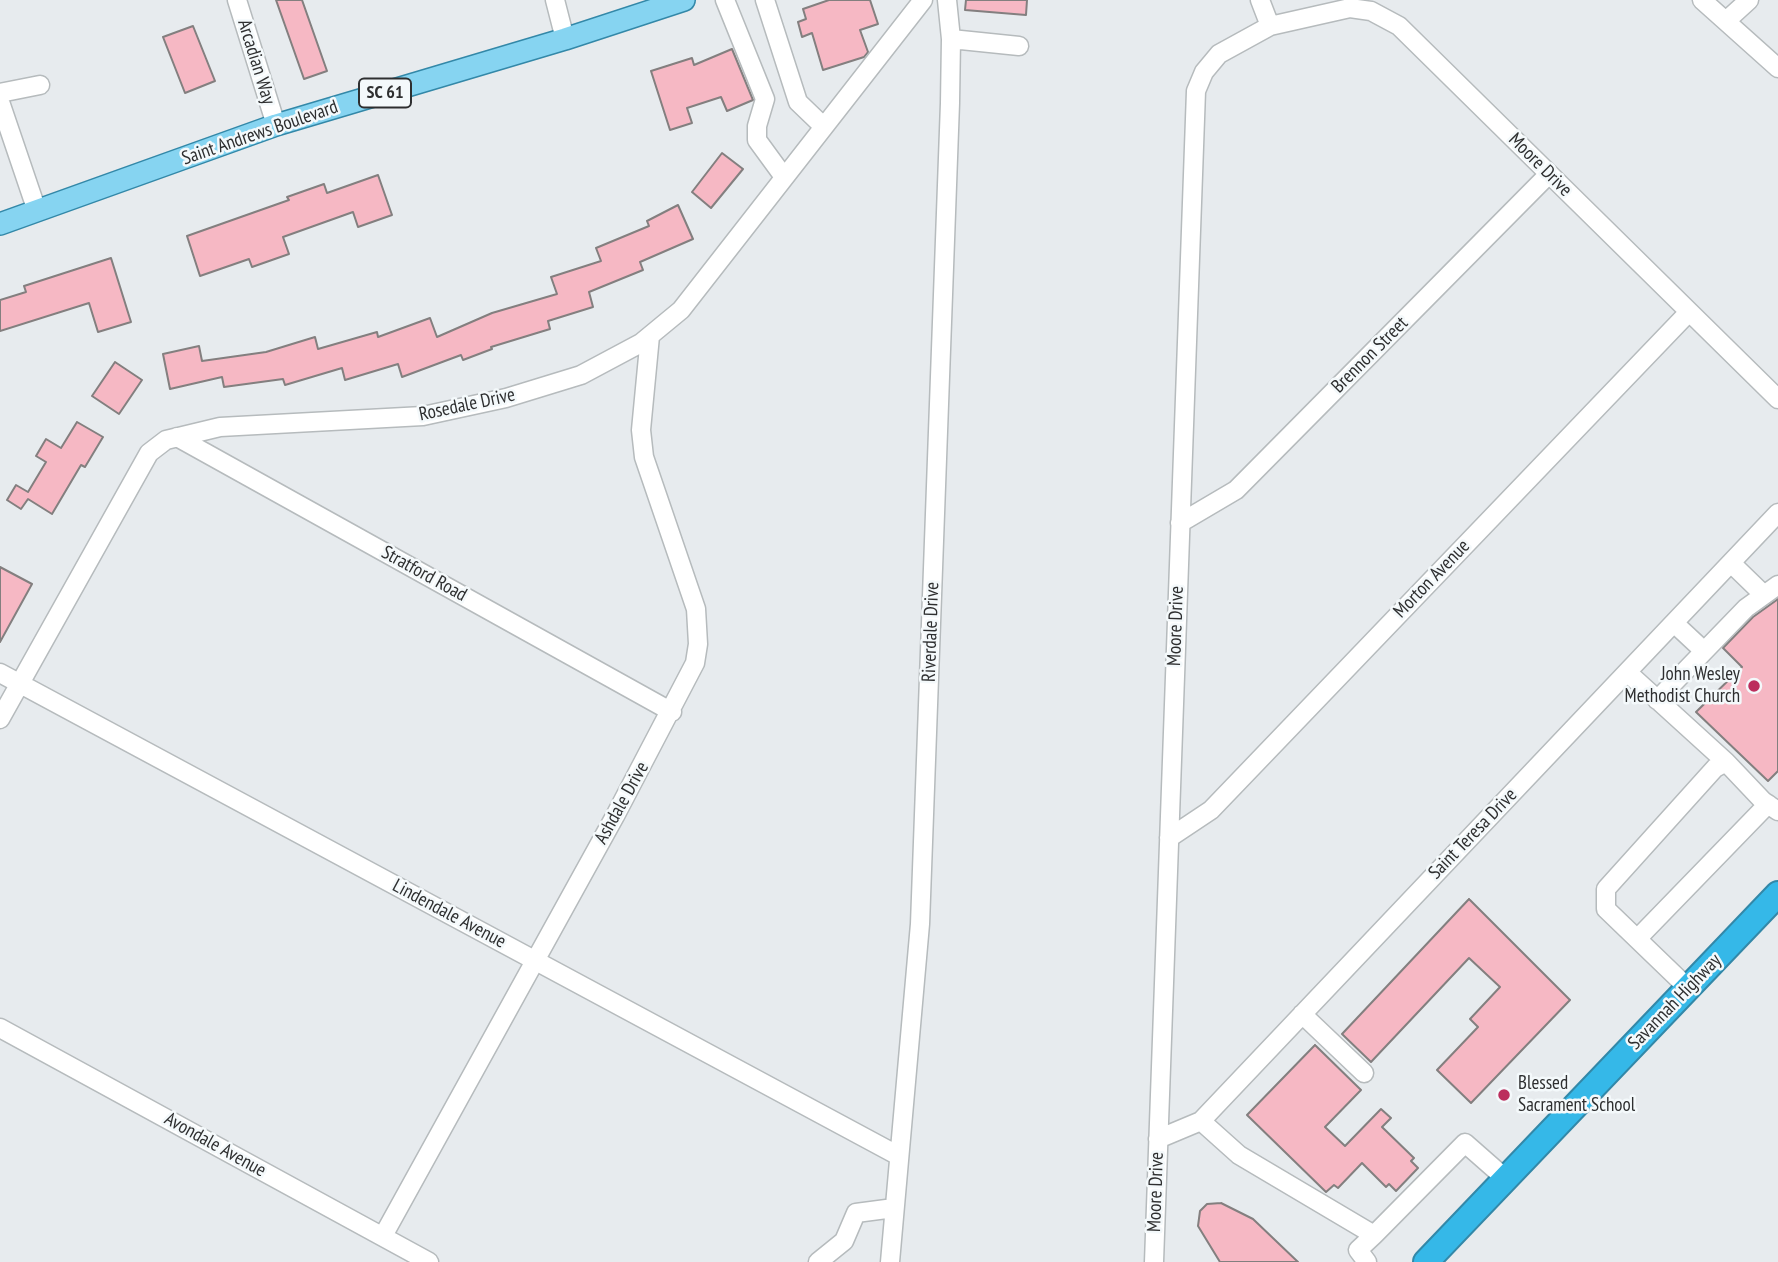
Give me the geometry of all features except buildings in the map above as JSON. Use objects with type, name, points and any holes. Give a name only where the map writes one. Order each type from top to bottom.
[{"type":"highway","name":"Savannah Highway","points":[[1426,1262],[1778,894]]},
{"type":"main road","name":"Saint Andrews Boulevard","points":[[0,224],[276,125],[565,39],[655,4],[684,0]]},
{"type":"street","name":"Arcadian Way","points":[[237,0],[276,125]]},
{"type":"street","points":[[555,0],[565,39]]},
{"type":"street","points":[[725,0],[765,99],[757,125],[757,140],[785,177]]},
{"type":"street","points":[[765,0],[798,102],[824,127]]},
{"type":"street","name":"Rosedale Drive","points":[[0,719],[149,453],[177,437],[220,427],[423,416],[506,398],[581,375],[650,336],[681,310],[923,0]]},
{"type":"street","name":"Riverdale Drive","points":[[890,1262],[897,1155],[920,924],[951,39],[947,0]]},
{"type":"street","points":[[1260,0],[1270,26]]},
{"type":"street","points":[[1702,0],[1778,68]]},
{"type":"street","points":[[1726,21],[1749,0]]},
{"type":"street","name":"Moore Drive","points":[[1154,1262],[1196,92],[1204,72],[1219,54],[1270,26],[1350,8],[1371,11],[1399,26],[1778,399]]},
{"type":"street","points":[[951,39],[1019,46]]},
{"type":"street","points":[[0,93],[40,85]]},
{"type":"street","points":[[0,102],[37,211]]},
{"type":"street","name":"Brennon Street","points":[[1180,523],[1236,490],[1549,174]]},
{"type":"street","name":"Morton Avenue","points":[[1169,838],[1211,810],[1689,312]]},
{"type":"street","name":"Ashdale Drive","points":[[383,1236],[688,681],[698,645],[696,609],[644,457],[641,430],[650,336]]},
{"type":"street","name":"Stratford Road","points":[[177,437],[672,712]]},
{"type":"street","name":"Saint Teresa Drive","points":[[1158,1139],[1201,1121],[1778,513]]},
{"type":"street","points":[[1657,700],[1746,608],[1771,590],[1731,563]]},
{"type":"street","points":[[1674,623],[1704,652]]},
{"type":"street","points":[[1628,672],[1773,808],[1638,938]]},
{"type":"street","name":"Lindendale Avenue","points":[[0,673],[897,1155]]},
{"type":"street","points":[[1688,988],[1606,909],[1606,889],[1716,768],[1726,762]]},
{"type":"street","points":[[1302,1014],[1364,1073]]},
{"type":"street","name":"Avondale Avenue","points":[[0,1028],[429,1262]]},
{"type":"street","points":[[1201,1121],[1239,1155],[1374,1235]]},
{"type":"street","points":[[1357,1258],[1374,1235],[1465,1143],[1506,1179]]},
{"type":"street","points":[[818,1262],[844,1241],[856,1213],[894,1208]]},
{"type":"place","name":"John Wesley Methodist Church","points":[[1754,686]]},
{"type":"place","name":"Blessed Sacrament School","points":[[1504,1095]]}]
